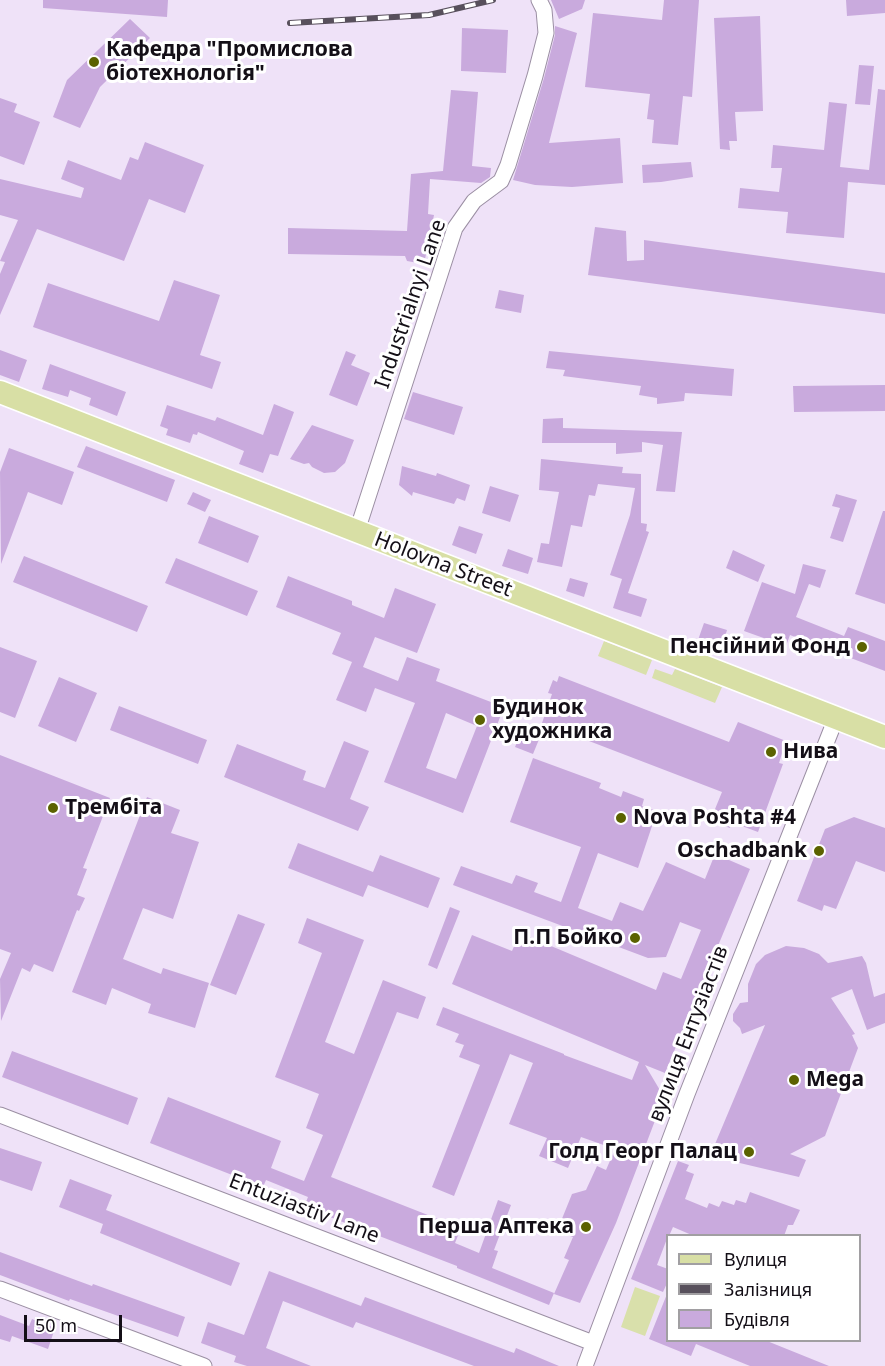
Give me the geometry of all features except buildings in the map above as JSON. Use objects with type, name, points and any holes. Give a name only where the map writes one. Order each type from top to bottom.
[{"type":"main road","name":"Holovna Street","points":[[0,392],[885,737]]},
{"type":"street","name":"Industrialnyi Lane","points":[[357,531],[456,228],[474,201],[501,181],[508,165],[546,33],[544,10],[539,0]]},
{"type":"street","name":"вулиця Ентузіастів","points":[[585,1366],[758,914],[836,718]]},
{"type":"street","name":"Entuziastiv Lane","points":[[0,1115],[593,1343]]},
{"type":"street","points":[[0,1289],[204,1366]]},
{"type":"green space","points":[[604,641],[652,660],[646,675],[598,656]]},
{"type":"green space","points":[[655,669],[672,675],[675,669],[722,687],[715,703],[652,678]]},
{"type":"green space","points":[[635,1287],[660,1296],[645,1336],[621,1327]]},
{"type":"railway","points":[[290,23],[429,15],[493,0]]},
{"type":"place","name":"Кафедра \"Промислова біотехнологія\"","points":[[94,62]]},
{"type":"place","name":"Пенсійний Фонд","points":[[862,647]]},
{"type":"place","name":"Будинок художника","points":[[480,720]]},
{"type":"place","name":"Нива","points":[[771,752]]},
{"type":"place","name":"Трембіта","points":[[53,808]]},
{"type":"place","name":"Nova Poshta #4","points":[[621,818]]},
{"type":"place","name":"Oschadbank","points":[[819,851]]},
{"type":"place","name":"П.П Бойко","points":[[635,938]]},
{"type":"place","name":"Mega","points":[[794,1080]]},
{"type":"place","name":"Голд Георг Палац","points":[[749,1152]]},
{"type":"place","name":"Перша Аптека","points":[[586,1227]]}]
